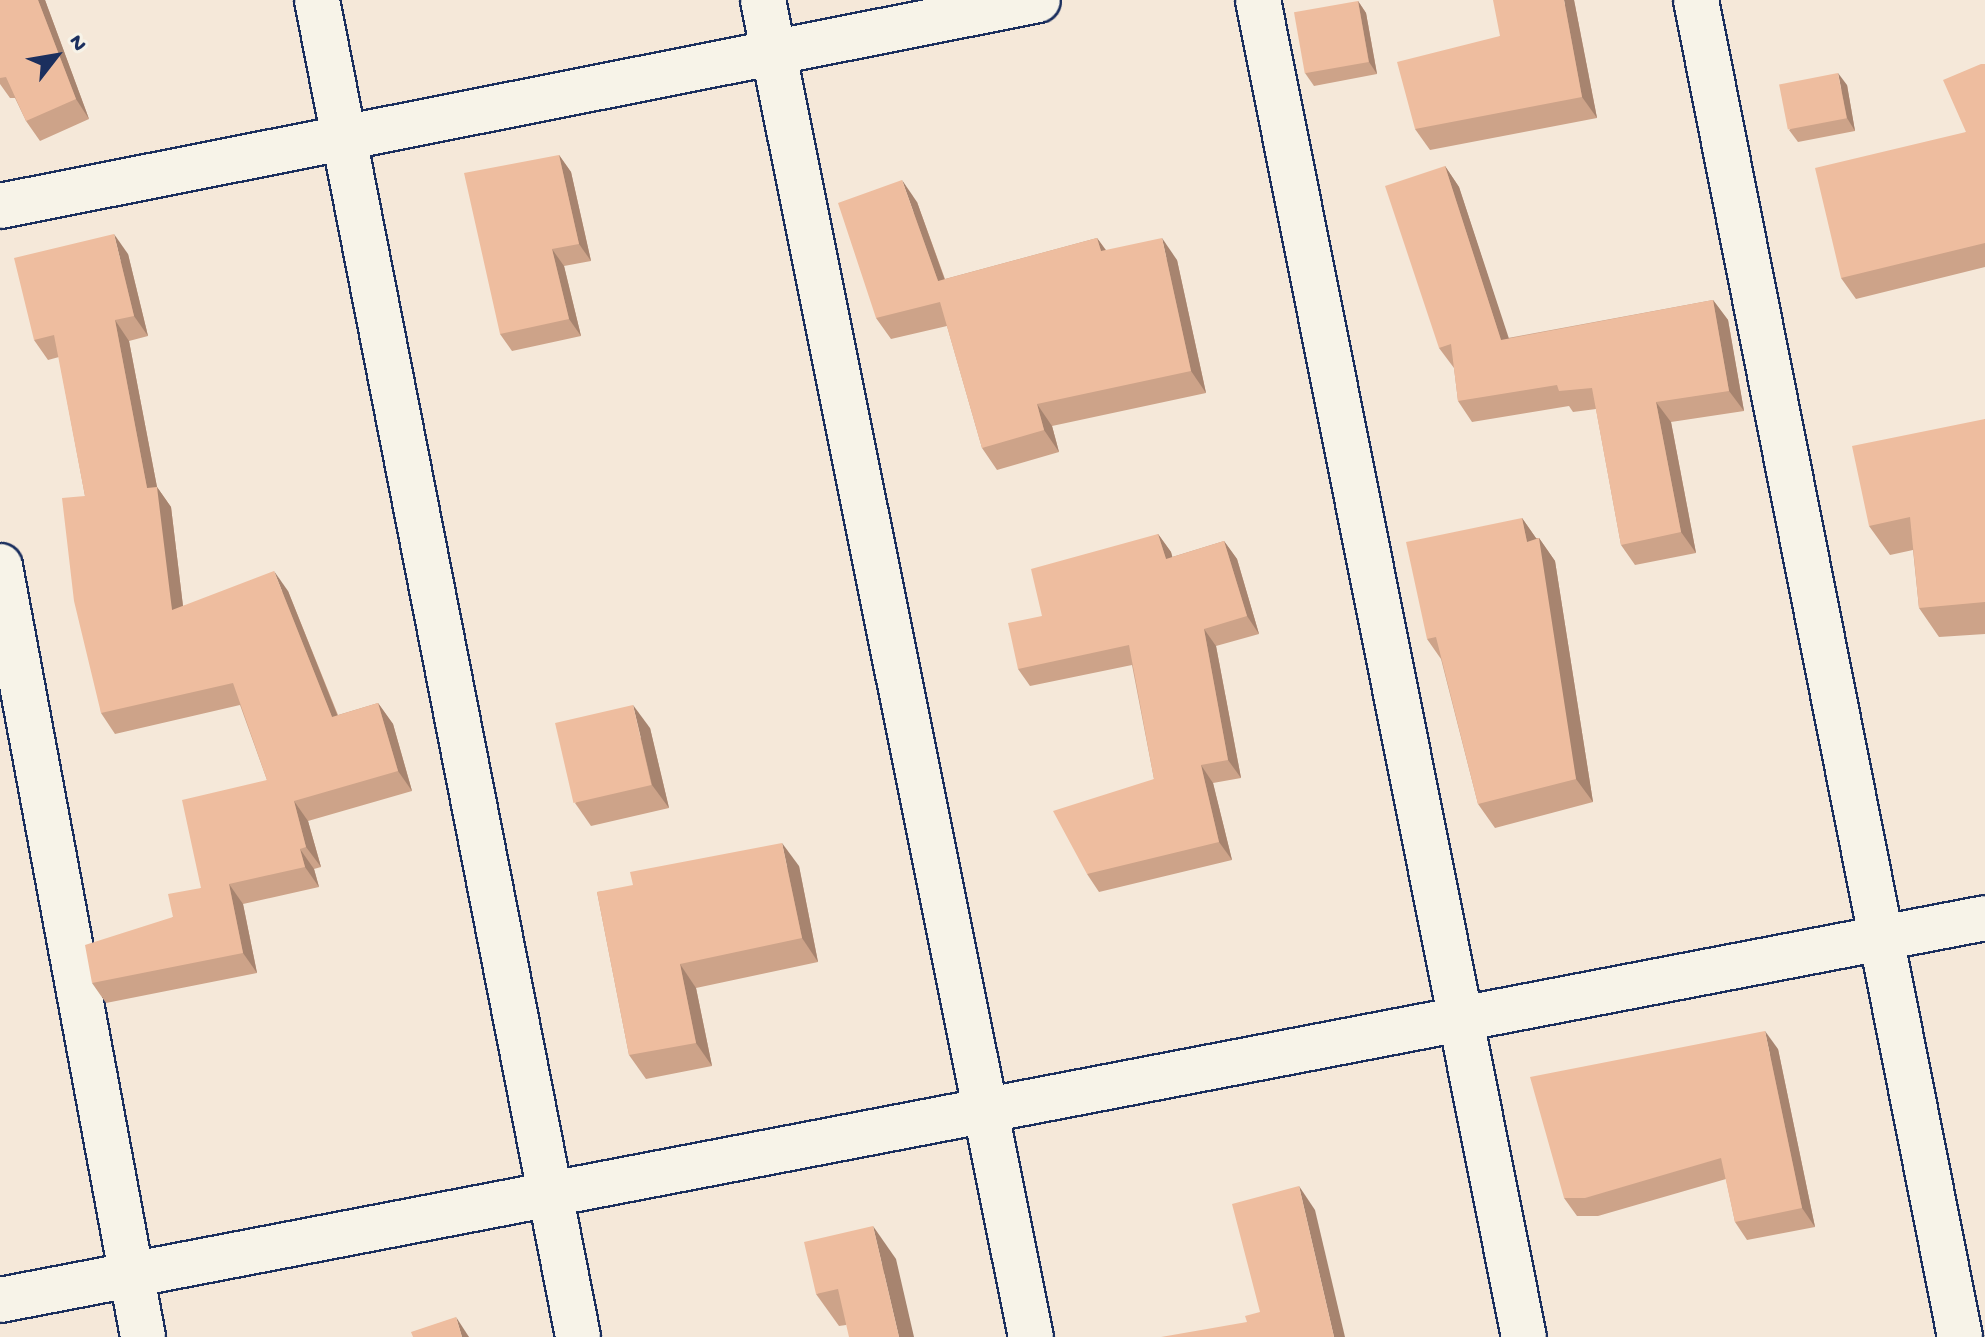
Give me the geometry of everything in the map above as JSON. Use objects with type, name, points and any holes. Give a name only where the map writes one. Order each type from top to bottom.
[{"type":"street","points":[[317,0],[578,1337]]},
{"type":"street","points":[[763,0],[1031,1337]]},
{"type":"street","points":[[0,206],[1038,0]]},
{"type":"street","points":[[1258,0],[1524,1337]]},
{"type":"street","points":[[1696,0],[1960,1337]]},
{"type":"street","points":[[0,566],[143,1337]]},
{"type":"street","points":[[0,1300],[1985,918]]},
{"type":"building","points":[[0,0],[38,0],[76,99],[26,121],[6,77],[0,78]]},
{"type":"building","points":[[1493,0],[1564,0],[1582,97],[1415,129],[1397,62],[1500,36]]},
{"type":"building","points":[[1358,1],[1369,62],[1305,73],[1294,12]]},
{"type":"building","points":[[1985,64],[1985,243],[1841,278],[1815,168],[1966,132],[1943,80]]},
{"type":"building","points":[[1838,73],[1847,118],[1788,130],[1779,84]]},
{"type":"building","points":[[559,155],[579,244],[552,249],[569,319],[500,334],[464,173]]},
{"type":"building","points":[[1445,166],[1501,340],[1713,300],[1729,391],[1656,402],[1681,532],[1621,545],[1592,388],[1559,391],[1557,385],[1458,401],[1451,344],[1439,348],[1385,186]]},
{"type":"building","points":[[902,180],[938,281],[1097,238],[1101,251],[1162,238],[1191,371],[1037,404],[1044,430],[982,448],[940,302],[876,318],[838,203]]},
{"type":"building","points":[[114,234],[134,316],[115,320],[147,488],[157,487],[172,610],[274,571],[332,717],[378,703],[398,771],[294,801],[306,847],[300,849],[305,867],[229,884],[243,953],[92,983],[85,945],[173,917],[168,894],[201,888],[182,800],[267,780],[233,683],[101,713],[74,601],[62,498],[85,496],[54,335],[34,340],[14,258]]},
{"type":"building","points":[[1985,419],[1985,602],[1919,608],[1910,517],[1869,526],[1852,446]]},
{"type":"building","points":[[1522,518],[1527,542],[1539,538],[1576,779],[1478,804],[1436,637],[1427,639],[1406,542]]},
{"type":"building","points":[[1158,534],[1166,559],[1224,541],[1247,616],[1204,629],[1228,760],[1201,765],[1219,842],[1087,874],[1053,811],[1154,779],[1129,645],[1018,669],[1008,623],[1042,616],[1031,569]]},
{"type":"building","points":[[633,705],[651,785],[573,803],[555,723]]},
{"type":"building","points":[[782,843],[802,938],[680,964],[696,1043],[629,1055],[597,892],[633,885],[630,872]]},
{"type":"building","points":[[1765,1031],[1802,1208],[1735,1222],[1721,1158],[1585,1198],[1564,1198],[1530,1077]]},
{"type":"building","points":[[1299,1186],[1334,1337],[1161,1337],[1247,1322],[1245,1316],[1260,1312],[1232,1204]]},
{"type":"building","points":[[873,1226],[899,1337],[849,1337],[838,1289],[816,1294],[804,1242]]},
{"type":"building","points":[[456,1317],[462,1337],[413,1337],[411,1332]]}]
